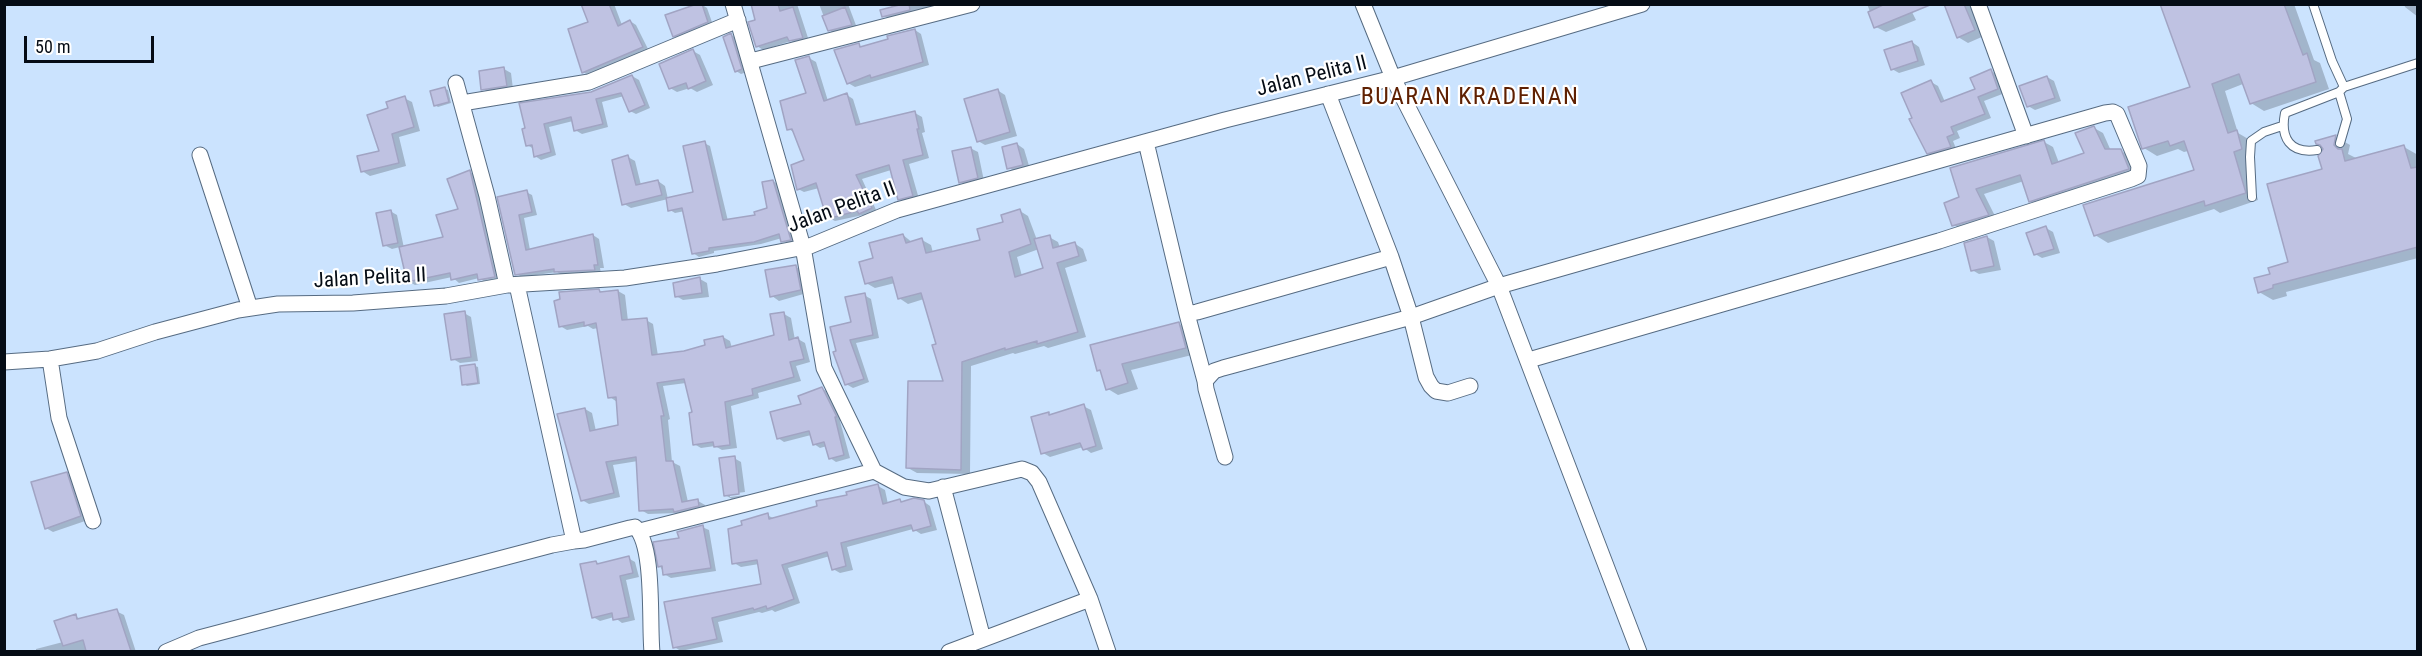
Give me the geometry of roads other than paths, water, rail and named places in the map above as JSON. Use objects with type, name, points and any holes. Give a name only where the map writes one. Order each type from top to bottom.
[{"type":"street","points":[[734,4],[803,247],[824,368],[874,471],[904,487],[929,491],[1022,469],[1032,473],[1040,482],[1090,599],[1108,651]]},
{"type":"street","points":[[751,61],[972,4]]},
{"type":"street","points":[[1363,4],[1393,78],[1499,286],[1639,651]]},
{"type":"street","name":"Jalan Pelita II","points":[[4,362],[50,359],[98,351],[155,332],[250,308],[278,304],[353,303],[446,296],[512,285],[625,278],[717,264],[803,247],[897,210],[1393,78],[1642,4]]},
{"type":"street","points":[[1978,4],[2026,136]]},
{"type":"street","points":[[462,103],[589,82],[738,20]]},
{"type":"street","points":[[456,83],[512,285],[574,541]]},
{"type":"street","points":[[1328,94],[1391,257],[1411,317],[1426,377],[1436,391],[1448,393],[1470,386]]},
{"type":"street","points":[[1205,381],[1214,371],[1223,368],[1411,317],[1499,286],[2113,112],[2117,114],[2140,172],[2132,179],[1939,242],[1925,244],[1529,360]]},
{"type":"street","points":[[1146,142],[1206,389],[1226,457]]},
{"type":"street","points":[[200,155],[250,308]]},
{"type":"street","points":[[1187,314],[1391,257]]},
{"type":"street","points":[[50,359],[59,418],[93,521]]},
{"type":"street","points":[[640,531],[874,471]]},
{"type":"street","points":[[943,487],[983,639]]},
{"type":"street","points":[[166,651],[199,638],[552,544],[584,540],[635,527],[643,538],[650,577],[652,651]]},
{"type":"street","points":[[949,651],[1090,599]]},
{"type":"lane","points":[[2313,4],[2342,89],[2347,119],[2340,143]]},
{"type":"lane","points":[[2317,150],[2304,152],[2296,149],[2286,140],[2282,126],[2285,113],[2342,89],[2418,63]]},
{"type":"lane","points":[[2252,197],[2251,141],[2264,132],[2282,126]]},
{"type":"district","name":"BUARAN KRADENAN","points":[[1470,98]]}]
